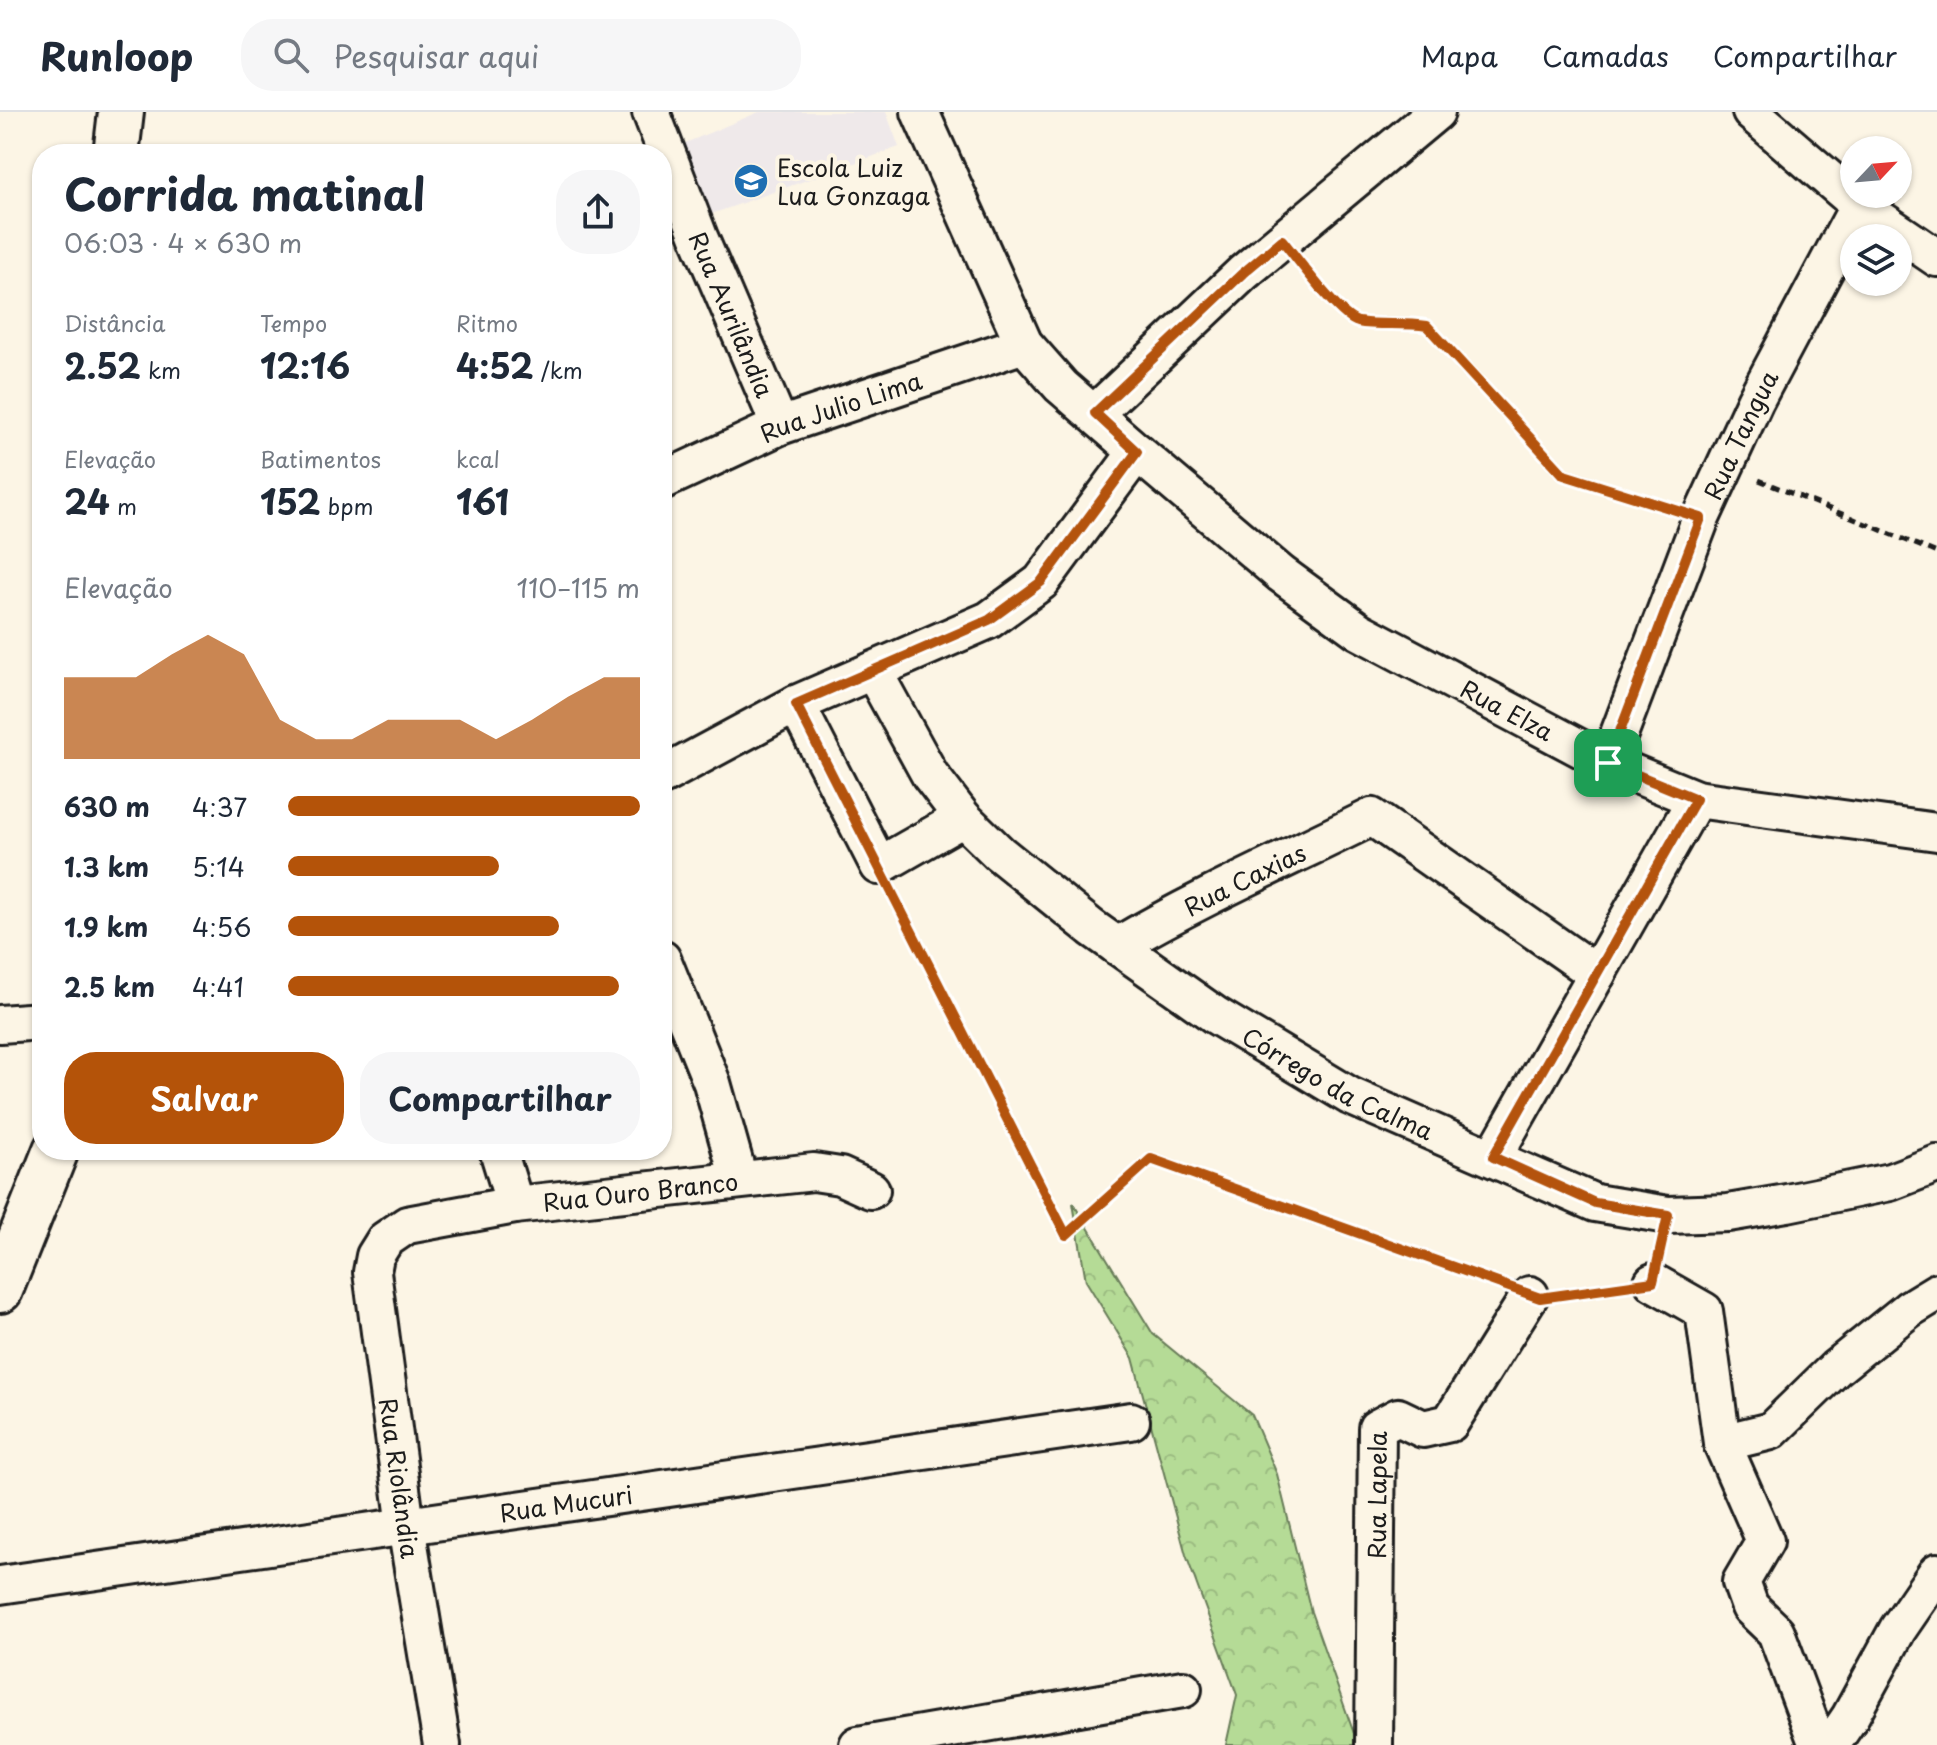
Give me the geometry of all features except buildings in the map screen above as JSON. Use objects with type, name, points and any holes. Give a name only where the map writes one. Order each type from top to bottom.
[{"type":"main road","points":[[117,144],[121,112]]},
{"type":"main road","points":[[0,1290],[52,1160]]},
{"type":"street","name":"Rua Elza","points":[[920,112],[1024,344],[1061,386],[1137,452],[1281,574],[1359,631],[1608,763],[1696,799],[1937,832]]},
{"type":"street","points":[[1095,413],[1243,273],[1436,112]]},
{"type":"street","points":[[1751,112],[1840,189]]},
{"type":"street","name":"Rua Aurilândia","points":[[651,113],[663,144]]},
{"type":"street","name":"Rua Aurilândia","points":[[672,167],[780,426]]},
{"type":"street","name":"Rua Tangua","points":[[1608,763],[1701,518],[1755,401],[1857,208]]},
{"type":"street","points":[[1863,208],[1937,258]]},
{"type":"street","name":"Rua Julio Lima","points":[[672,476],[780,426],[1024,344]]},
{"type":"street","points":[[672,771],[796,704],[989,620],[1041,582],[1137,452]]},
{"type":"street","name":"Córrego da Calma","points":[[873,671],[930,775],[963,818],[999,853],[1117,946],[1215,1015],[1350,1096],[1595,1203],[1668,1215],[1728,1213],[1787,1203],[1890,1182],[1937,1164]]},
{"type":"street","points":[[796,704],[879,866],[963,818]]},
{"type":"street","points":[[1493,1157],[1696,799]]},
{"type":"street","name":"Rua Caxias","points":[[1117,946],[1178,910],[1372,817],[1597,974]]},
{"type":"street","points":[[672,984],[712,1083],[739,1179]]},
{"type":"street","points":[[0,1024],[32,1022]]},
{"type":"street","points":[[501,1160],[515,1205]]},
{"type":"street","name":"Rua Ouro Branco","points":[[407,1225],[515,1205],[814,1172],[840,1176],[871,1190]]},
{"type":"street","name":"Rua Riolândia","points":[[407,1225],[385,1240],[375,1256],[372,1272],[406,1526],[442,1745]]},
{"type":"street","points":[[1653,1282],[1704,1311],[1722,1443],[1765,1541],[1741,1582],[1750,1607],[1776,1632],[1818,1745]]},
{"type":"street","points":[[1722,1443],[1771,1431],[1836,1368],[1909,1309],[1937,1292]]},
{"type":"street","name":"Rua Lapela","points":[[1374,1745],[1377,1428],[1398,1417],[1423,1429],[1450,1423],[1530,1295]]},
{"type":"street","name":"Rua Mucuri","points":[[0,1585],[1131,1421]]},
{"type":"street","points":[[1831,1745],[1850,1717],[1898,1629],[1937,1572]]},
{"type":"street","points":[[858,1745],[1183,1689]]},
{"type":"path","points":[[1282,240],[1340,311],[1357,322],[1405,322],[1427,326],[1564,475],[1701,518]]},
{"type":"path","points":[[1725,465],[1937,553]]},
{"type":"path","points":[[879,866],[1066,1235],[1151,1159],[1540,1298],[1653,1282]]},
{"type":"shaded area","name":"Escola Luiz Lua Gonzaga","points":[[759,112],[886,112],[899,147],[709,215],[683,144]]},
{"type":"green space","points":[[1073,1203],[1153,1334],[1252,1415],[1277,1474],[1311,1612],[1358,1745],[1226,1745],[1237,1695],[1186,1555],[1133,1358],[1086,1281]]},
{"type":"place","name":"Escola Luiz Lua Gonzaga","points":[[751,181]]},
{"type":"route","points":[[1282,240],[1340,311],[1357,322],[1405,322],[1427,326],[1564,475],[1701,518],[1608,763],[1696,799],[1493,1157],[1595,1203],[1668,1215],[1653,1282],[1540,1298],[1151,1159],[1066,1235],[796,704],[989,620],[1041,582],[1137,452],[1095,413],[1282,240]]}]
